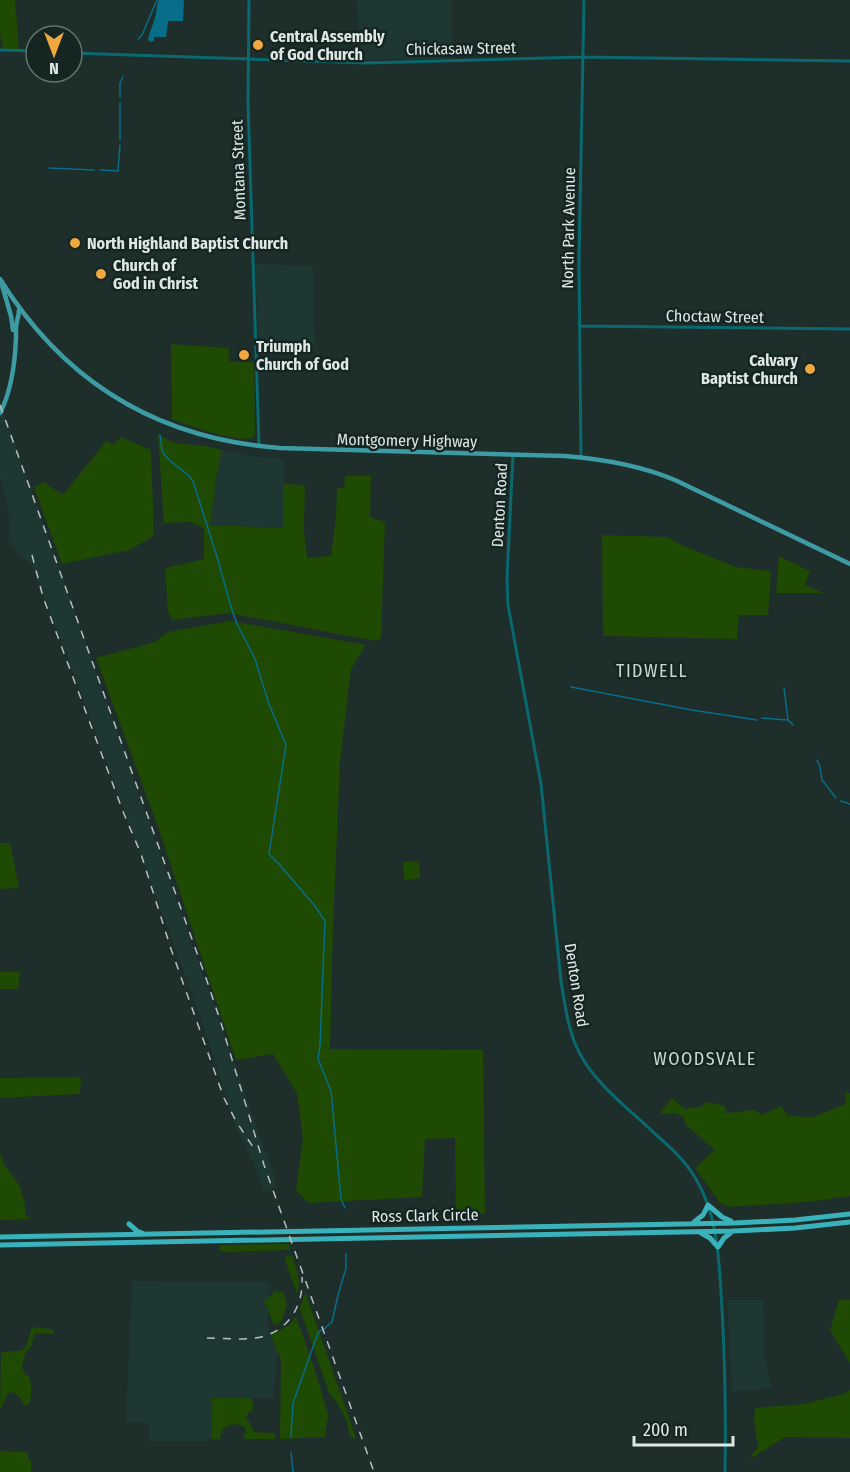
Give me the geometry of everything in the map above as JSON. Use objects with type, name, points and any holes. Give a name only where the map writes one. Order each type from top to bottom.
[{"type":"highway","points":[[691,1224],[700,1218],[708,1205],[722,1217],[735,1223]]},
{"type":"highway","points":[[849,1214],[849,1222]]},
{"type":"highway","name":"Ross Clark Circle","points":[[0,1237],[735,1223],[849,1214]]},
{"type":"highway","points":[[795,1220],[795,1228]]},
{"type":"highway","points":[[758,1230],[762,1222]]},
{"type":"highway","name":"Ross Clark Circle","points":[[0,1245],[734,1231],[849,1222]]},
{"type":"highway","points":[[129,1224],[137,1231],[146,1234]]},
{"type":"highway","points":[[613,1233],[617,1225]]},
{"type":"highway","points":[[490,1227],[491,1236]]},
{"type":"highway","points":[[546,1227],[546,1235]]},
{"type":"highway","points":[[697,1232],[710,1238],[718,1247],[724,1238],[734,1231]]},
{"type":"main road","name":"Montgomery Highway","points":[[1,280],[21,312],[53,348],[76,369],[130,406],[153,418],[188,431],[224,441],[259,447],[581,457],[627,464],[664,476],[850,564]]},
{"type":"main road","points":[[1,280],[15,344]]},
{"type":"main road","points":[[12,324],[15,316],[21,312]]},
{"type":"main road","points":[[0,413],[13,371],[16,330],[21,312]]},
{"type":"main road","points":[[16,330],[21,324],[31,323]]},
{"type":"street","name":"Montana Street","points":[[249,0],[248,103],[259,447]]},
{"type":"street","name":"North Park Avenue","points":[[581,457],[579,261],[584,0]]},
{"type":"street","points":[[0,50],[24,51]]},
{"type":"street","name":"Chickasaw Street","points":[[84,53],[367,63],[583,57],[850,61]]},
{"type":"street","name":"Choctaw Street","points":[[580,326],[850,329]]},
{"type":"street","name":"Denton Road","points":[[513,454],[507,577],[508,605],[541,784],[561,981],[570,1026],[579,1052],[591,1070],[606,1088],[683,1161],[696,1178],[708,1205],[718,1247],[725,1375],[725,1472]]},
{"type":"shaded area","points":[[357,0],[452,0],[450,55],[446,59],[359,60]]},
{"type":"shaded area","points":[[255,264],[313,266],[315,346],[259,345]]},
{"type":"shaded area","points":[[0,401],[275,1178],[275,1188],[264,1192],[236,1127],[200,1016],[73,671],[31,564],[15,551],[8,539],[10,523],[0,476]]},
{"type":"shaded area","points":[[222,450],[250,456],[284,459],[283,528],[210,525]]},
{"type":"shaded area","points":[[132,1281],[269,1282],[268,1329],[278,1352],[273,1398],[212,1398],[211,1441],[149,1441],[149,1423],[126,1422]]},
{"type":"shaded area","points":[[727,1300],[763,1300],[765,1361],[773,1389],[732,1391]]},
{"type":"green space","points":[[0,0],[15,0],[19,49],[3,49],[0,33]]},
{"type":"green space","points":[[171,344],[229,348],[229,362],[254,362],[255,434],[252,438],[224,436],[172,419]]},
{"type":"green space","points":[[158,435],[175,443],[222,450],[210,525],[283,528],[283,484],[305,485],[304,531],[307,558],[331,556],[337,488],[344,488],[345,476],[371,476],[370,517],[385,522],[381,638],[376,641],[229,613],[172,620],[168,611],[165,568],[204,559],[204,528],[190,522],[164,523]]},
{"type":"green space","points":[[121,437],[151,450],[154,536],[129,550],[62,564],[34,487],[44,482],[63,495],[106,441],[114,445]]},
{"type":"green space","points":[[602,535],[667,537],[736,567],[771,571],[768,615],[739,615],[737,639],[603,636]]},
{"type":"green space","points":[[779,556],[810,571],[805,585],[823,593],[776,593]]},
{"type":"green space","points":[[231,621],[366,645],[351,669],[340,762],[330,1049],[483,1050],[485,1214],[456,1214],[455,1138],[425,1139],[422,1197],[309,1203],[296,1190],[303,1138],[297,1093],[273,1054],[236,1060],[159,830],[96,658],[155,642],[168,632]]},
{"type":"green space","points":[[0,843],[10,843],[19,888],[0,889]]},
{"type":"green space","points":[[419,861],[420,878],[404,880],[403,862]]},
{"type":"green space","points":[[0,972],[20,972],[18,989],[0,989]]},
{"type":"green space","points":[[81,1077],[80,1094],[0,1098],[0,1078]]},
{"type":"green space","points":[[845,1092],[850,1093],[850,1196],[807,1202],[728,1207],[720,1203],[695,1168],[715,1150],[686,1125],[683,1116],[661,1112],[672,1098],[685,1109],[700,1107],[707,1102],[725,1106],[726,1113],[754,1110],[762,1115],[781,1106],[788,1116],[813,1117],[846,1104]]},
{"type":"green space","points":[[0,1153],[4,1164],[19,1185],[26,1215],[30,1219],[0,1220]]},
{"type":"green space","points":[[289,1244],[290,1250],[224,1252],[219,1250],[221,1245]]},
{"type":"green space","points":[[292,1256],[299,1280],[297,1294],[284,1257]]},
{"type":"green space","points":[[275,1291],[283,1292],[287,1305],[281,1323],[274,1325],[264,1301]]},
{"type":"green space","points":[[306,1294],[356,1438],[354,1439],[350,1436],[343,1413],[329,1393],[300,1309]]},
{"type":"green space","points":[[839,1300],[850,1300],[850,1363],[830,1330]]},
{"type":"green space","points":[[296,1317],[329,1418],[325,1437],[280,1439],[281,1360],[271,1335],[289,1325]]},
{"type":"green space","points":[[34,1327],[54,1331],[53,1334],[35,1333],[31,1347],[26,1351],[22,1367],[31,1383],[29,1404],[25,1406],[17,1395],[10,1392],[0,1409],[1,1352],[24,1349],[31,1329]]},
{"type":"green space","points":[[850,1390],[850,1438],[785,1437],[752,1458],[750,1457],[758,1448],[754,1421],[755,1408],[803,1404],[844,1394]]},
{"type":"green space","points":[[212,1398],[250,1398],[254,1403],[253,1410],[248,1413],[246,1419],[254,1432],[275,1433],[275,1439],[245,1439],[243,1436],[246,1429],[234,1424],[225,1427],[220,1439],[211,1439]]},
{"type":"green space","points":[[0,1451],[28,1452],[28,1459],[31,1459],[31,1472],[0,1472]]},
{"type":"water","points":[[159,0],[184,0],[183,21],[168,21],[166,37],[154,37],[154,41],[150,42],[148,40]]},
{"type":"waterway","points":[[138,39],[142,35],[157,0]]},
{"type":"waterway","points":[[120,97],[120,83],[123,77]]},
{"type":"waterway","points":[[120,103],[120,140]]},
{"type":"waterway","points":[[100,170],[118,171],[120,145]]},
{"type":"waterway","points":[[49,168],[94,170]]},
{"type":"waterway","points":[[160,435],[164,454],[193,481],[232,610],[255,659],[269,704],[286,745],[269,854],[315,906],[325,921],[318,1059],[331,1091],[341,1199],[345,1208]]},
{"type":"waterway","points":[[571,687],[757,720]]},
{"type":"waterway","points":[[784,688],[788,720],[793,725]]},
{"type":"waterway","points":[[762,718],[787,720]]},
{"type":"waterway","points":[[817,760],[822,780],[836,798]]},
{"type":"waterway","points":[[841,801],[850,804]]},
{"type":"waterway","points":[[324,1329],[332,1322],[346,1268],[346,1254]]},
{"type":"waterway","points":[[291,1437],[293,1403],[321,1330]]},
{"type":"waterway","points":[[291,1452],[293,1472]]},
{"type":"railway","points":[[0,405],[207,981],[264,1165],[374,1472]]},
{"type":"railway","points":[[32,555],[43,597],[141,854],[171,949],[224,1098],[253,1147]]},
{"type":"railway","points":[[207,1338],[249,1339],[266,1336],[276,1331],[291,1318],[296,1309],[300,1299],[302,1277]]},
{"type":"place","name":"Central Assembly of God Church","points":[[258,45]]},
{"type":"place","name":"North Highland Baptist Church","points":[[75,243]]},
{"type":"place","name":"Church of God in Christ","points":[[101,274]]},
{"type":"place","name":"Triumph Church of God","points":[[244,355]]},
{"type":"place","name":"Calvary Baptist Church","points":[[810,369]]},
{"type":"district","name":"TIDWELL","points":[[652,671]]},
{"type":"district","name":"WOODSVALE","points":[[705,1059]]}]
